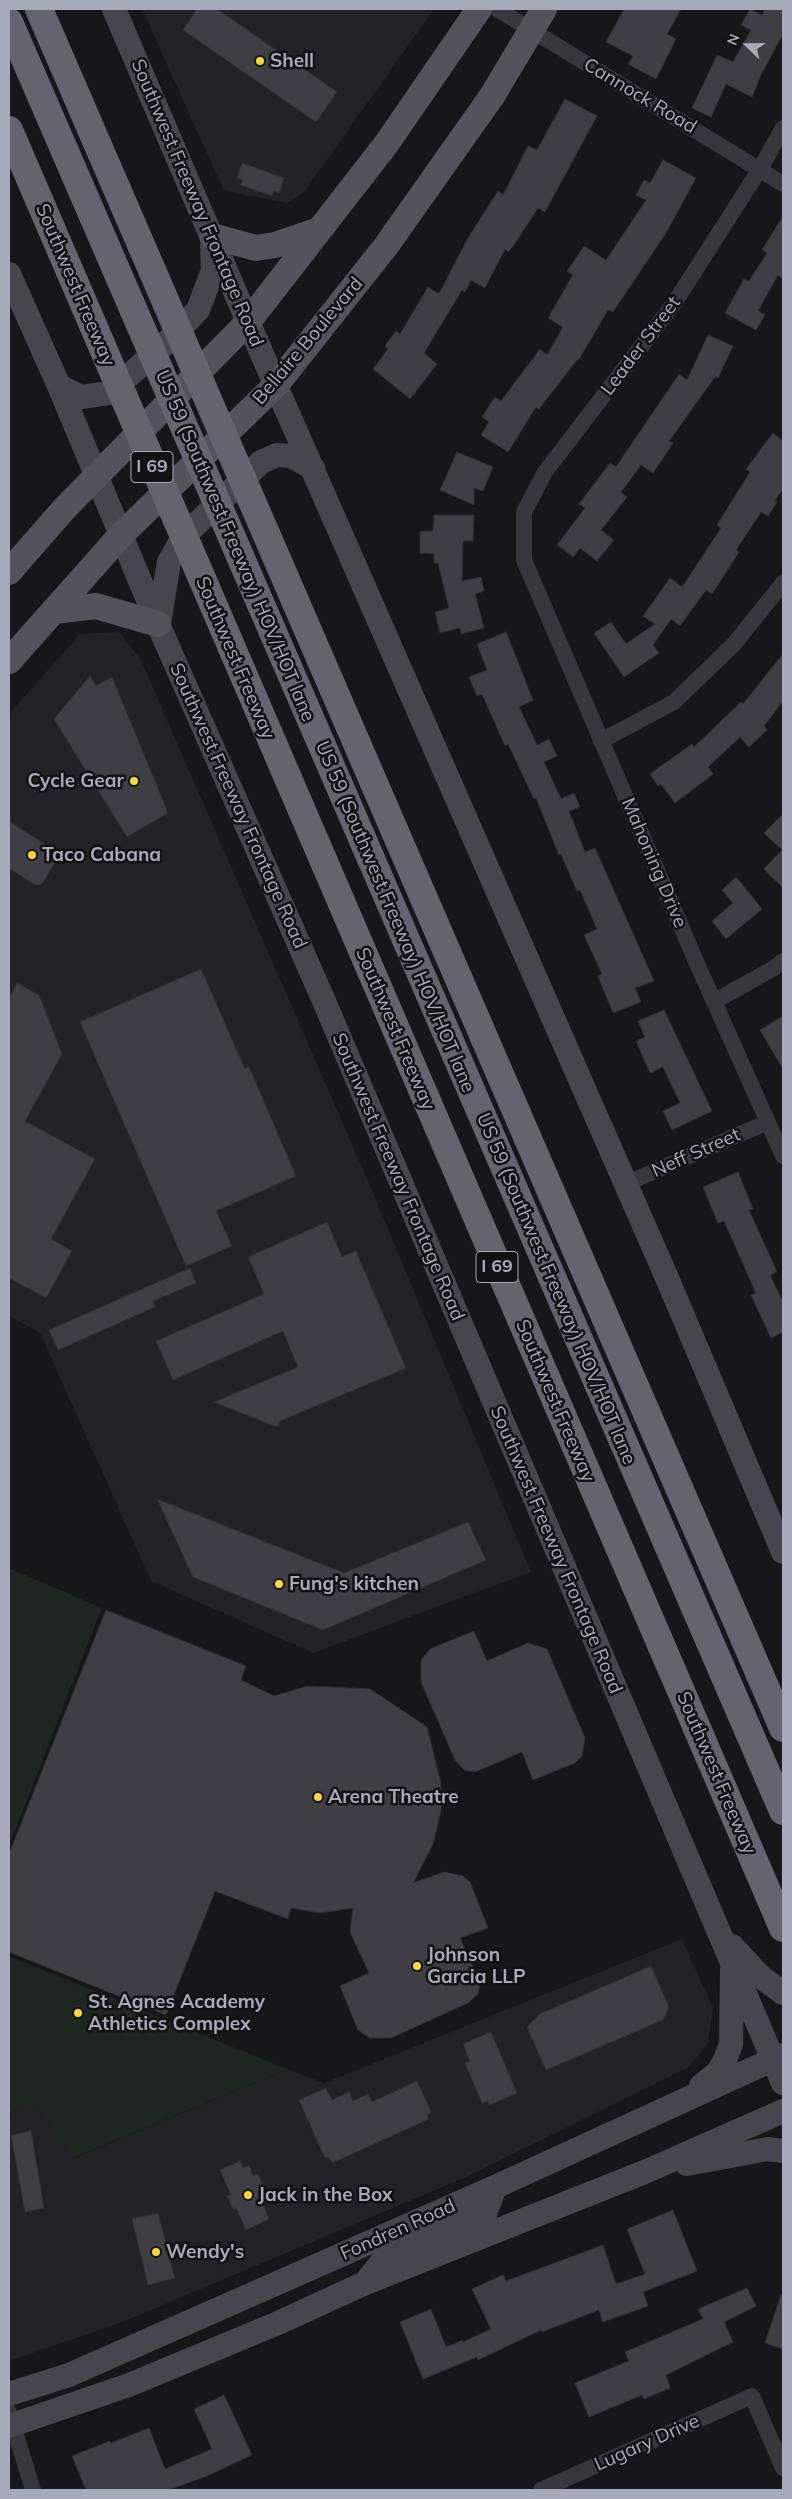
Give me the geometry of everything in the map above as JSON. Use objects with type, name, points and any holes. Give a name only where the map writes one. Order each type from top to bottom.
[{"type":"highway","points":[[39,9],[783,1728]]},
{"type":"highway","name":"US 59 (Southwest Freeway) HOV/HOT lane","points":[[9,22],[783,1812]]},
{"type":"highway","name":"Southwest Freeway","points":[[9,130],[90,323],[782,1926]]},
{"type":"main road","name":"Southwest Freeway Frontage Road","points":[[114,9],[248,322],[625,1184],[783,1552]]},
{"type":"main road","points":[[9,572],[64,509],[248,322],[387,143],[478,9]]},
{"type":"main road","name":"Bellaire Boulevard","points":[[9,661],[122,534],[276,385],[386,246],[492,96],[538,19]]},
{"type":"main road","points":[[59,386],[81,397],[108,393],[165,344],[198,310],[213,270],[212,236],[256,248],[275,245],[319,230]]},
{"type":"main road","name":"Southwest Freeway Frontage Road","points":[[9,274],[59,386],[158,624],[320,992],[648,1768],[732,1959],[778,2057],[783,2083]]},
{"type":"main road","points":[[54,611],[96,606],[158,624],[169,562],[183,537],[261,462],[278,455],[291,456],[313,468]]},
{"type":"main road","points":[[722,1936],[760,1977],[783,1993]]},
{"type":"main road","points":[[685,2099],[718,2072],[731,2044],[732,1959]]},
{"type":"main road","name":"Fondren Road","points":[[9,2394],[69,2375],[495,2187],[778,2057]]},
{"type":"main road","name":"Fondren Road","points":[[10,2421],[129,2385],[278,2323],[364,2284],[637,2175],[783,2112]]},
{"type":"main road","points":[[637,2175],[768,2149],[783,2152]]},
{"type":"main road","points":[[364,2284],[385,2258],[486,2214],[495,2187]]},
{"type":"street","name":"Cannock Road","points":[[497,9],[538,19],[783,184]]},
{"type":"street","name":"Leader Street","points":[[528,570],[524,560],[524,512],[545,472],[674,305],[760,169],[783,128]]},
{"type":"street","name":"Mahoning Drive","points":[[528,570],[783,1156]]},
{"type":"street","points":[[601,741],[674,702],[734,644],[783,583]]},
{"type":"street","points":[[715,1002],[783,961]]},
{"type":"street","name":"Neff Street","points":[[625,1184],[768,1122]]},
{"type":"street","name":"Lugary Drive","points":[[541,2490],[752,2396],[783,2468]]},
{"type":"street","points":[[10,2421],[33,2490]]},
{"type":"shaded area","points":[[142,9],[434,9],[304,192],[287,203],[224,191]]},
{"type":"shaded area","points":[[119,632],[140,658],[374,1195],[531,1572],[313,1653],[151,1581],[40,1333],[9,1316],[9,714],[80,634]]},
{"type":"shaded area","points":[[9,1568],[102,1608],[9,1846]]},
{"type":"shaded area","points":[[682,1939],[713,2008],[708,2043],[689,2067],[464,2178],[120,2323],[9,2361],[9,2113],[34,2103],[74,2158],[287,2069],[324,2083]]},
{"type":"shaded area","name":"St. Agnes Academy Athletics Complex","points":[[9,1956],[287,2069],[73,2158],[34,2103],[9,2113]]},
{"type":"building","name":"Shell","points":[[197,9],[217,9],[337,92],[316,122],[183,30]]},
{"type":"building","points":[[624,9],[681,9],[667,34],[676,39],[656,79],[628,64],[633,56],[606,42]]},
{"type":"building","points":[[750,9],[762,15],[765,9],[783,9],[783,34],[761,75],[752,97],[726,84],[711,117],[692,108],[717,55],[733,62],[751,30],[741,25]]},
{"type":"building","points":[[565,99],[597,116],[545,212],[538,208],[514,245],[508,252],[505,249],[485,288],[471,280],[465,292],[462,290],[424,353],[437,364],[410,399],[373,369],[388,349],[385,346],[396,331],[400,334],[428,287],[439,294],[468,238],[498,191],[503,195],[528,146],[537,150]]},
{"type":"building","points":[[663,160],[696,178],[666,233],[613,312],[608,310],[578,361],[539,409],[536,407],[508,452],[481,435],[489,422],[482,417],[495,397],[501,401],[540,349],[547,355],[563,327],[548,318],[573,275],[567,271],[584,246],[606,260],[646,200],[636,195],[644,180],[650,183]]},
{"type":"building","points":[[242,163],[284,178],[279,193],[274,191],[272,196],[241,185],[243,180],[237,178]]},
{"type":"building","points":[[783,216],[783,279],[778,275],[758,311],[765,315],[756,330],[725,313],[744,279],[749,281],[767,253],[762,250]]},
{"type":"building","points":[[708,335],[733,346],[718,378],[715,377],[669,441],[673,443],[653,473],[641,465],[621,492],[627,497],[601,530],[614,540],[597,561],[580,548],[573,557],[557,545],[585,508],[579,504],[610,463],[616,467],[679,374],[687,380]]},
{"type":"building","points":[[773,433],[783,441],[783,489],[775,501],[777,502],[768,516],[761,512],[736,550],[739,552],[712,594],[706,590],[680,626],[671,619],[653,645],[659,653],[624,677],[594,633],[611,622],[626,644],[655,624],[643,616],[670,578],[682,587],[721,528],[717,525],[750,472],[746,469]]},
{"type":"building","points":[[457,452],[493,467],[483,491],[474,488],[474,505],[440,490]]},
{"type":"building","points":[[434,515],[474,515],[473,541],[463,541],[462,581],[481,577],[484,591],[475,594],[484,628],[461,634],[460,628],[440,633],[435,612],[449,608],[438,563],[434,563],[434,554],[420,553],[420,531],[433,531]]},
{"type":"building","points":[[506,632],[533,700],[519,707],[537,745],[549,739],[557,756],[544,762],[561,799],[574,793],[580,807],[569,811],[585,852],[595,848],[654,981],[635,988],[641,1002],[613,1013],[598,976],[602,974],[584,935],[597,929],[580,890],[577,891],[561,854],[559,855],[536,798],[534,799],[508,744],[505,746],[482,694],[477,696],[469,677],[487,670],[477,644]]},
{"type":"building","points":[[783,654],[783,701],[764,726],[767,730],[749,747],[740,737],[708,767],[713,774],[675,803],[661,784],[658,786],[650,774],[692,744],[694,747],[741,702],[743,704]]},
{"type":"building","points":[[90,676],[96,686],[112,677],[168,813],[127,837],[54,719]]},
{"type":"building","points":[[783,814],[783,888],[764,869],[782,850],[764,833]]},
{"type":"building","name":"Taco Cabana","points":[[9,821],[55,851],[57,859],[42,884],[35,885],[9,868]]},
{"type":"building","points":[[736,877],[762,909],[726,939],[712,921],[733,903],[722,890]]},
{"type":"building","points":[[201,969],[245,1069],[249,1067],[296,1176],[216,1211],[232,1246],[186,1266],[80,1022]]},
{"type":"building","points":[[17,983],[39,995],[62,1054],[25,1121],[95,1159],[51,1239],[72,1251],[46,1298],[9,1278],[9,998]]},
{"type":"building","points":[[664,1010],[712,1111],[672,1130],[663,1111],[680,1103],[663,1067],[650,1073],[636,1041],[645,1037],[638,1021]]},
{"type":"building","points":[[783,1016],[783,1069],[760,1030]]},
{"type":"building","points":[[738,1172],[753,1209],[749,1210],[777,1272],[770,1275],[783,1302],[783,1332],[771,1338],[751,1295],[756,1293],[724,1221],[718,1223],[703,1187]]},
{"type":"building","points":[[327,1222],[342,1257],[356,1251],[406,1368],[280,1421],[277,1427],[214,1402],[298,1367],[283,1331],[173,1380],[156,1341],[264,1294],[248,1257]]},
{"type":"building","points":[[190,1268],[196,1283],[153,1301],[155,1307],[58,1350],[49,1330]]},
{"type":"building","points":[[157,1499],[344,1573],[468,1522],[486,1560],[323,1630],[193,1577]]},
{"type":"building","points":[[106,1610],[246,1666],[241,1680],[274,1696],[308,1686],[370,1689],[427,1727],[441,1784],[441,1811],[433,1844],[413,1883],[444,1872],[463,1876],[470,1882],[488,1928],[460,1938],[480,1983],[478,1994],[468,2003],[391,2038],[370,2038],[358,2030],[340,1986],[369,1973],[350,1932],[353,1908],[320,1913],[291,1908],[288,1919],[215,1891],[166,2015],[9,1952],[9,1854]]},
{"type":"building","points":[[474,1631],[487,1661],[528,1643],[547,1649],[585,1738],[582,1756],[575,1763],[533,1780],[522,1752],[475,1772],[464,1770],[455,1760],[421,1682],[421,1660],[430,1649]]},
{"type":"building","points":[[651,1966],[669,2007],[663,2020],[546,2070],[527,2027],[540,2014]]},
{"type":"building","points":[[491,2032],[517,2093],[489,2105],[488,2101],[482,2103],[465,2063],[470,2061],[463,2044]]},
{"type":"building","points":[[417,2081],[431,2112],[427,2115],[429,2119],[332,2163],[329,2157],[325,2158],[299,2100],[326,2088],[332,2100],[349,2092],[353,2101],[368,2094],[372,2102]]},
{"type":"building","points":[[31,2131],[44,2208],[25,2212],[11,2135]]},
{"type":"building","name":"Jack in the Box","points":[[240,2161],[243,2168],[249,2165],[253,2176],[258,2174],[270,2201],[263,2204],[269,2219],[246,2230],[236,2208],[233,2209],[227,2196],[231,2195],[220,2170]]},
{"type":"building","points":[[673,2210],[697,2271],[643,2292],[648,2306],[603,2322],[599,2310],[542,2332],[541,2330],[478,2360],[477,2357],[423,2379],[400,2322],[431,2309],[446,2347],[463,2340],[463,2342],[491,2329],[472,2289],[503,2275],[506,2281],[603,2245],[616,2284],[645,2274],[627,2229]]},
{"type":"building","name":"Wendy's","points":[[158,2213],[166,2243],[169,2242],[174,2260],[170,2261],[175,2278],[148,2285],[132,2219]]},
{"type":"building","points":[[747,2288],[756,2306],[724,2322],[733,2342],[666,2375],[670,2388],[644,2399],[642,2395],[589,2417],[575,2383],[629,2361],[625,2352],[703,2319],[698,2309]]},
{"type":"building","points":[[781,2295],[783,2295],[783,2349],[765,2343]]},
{"type":"building","points":[[224,2395],[252,2455],[207,2476],[168,2490],[86,2490],[72,2456],[149,2428],[165,2469],[212,2449],[194,2409]]},
{"type":"place","name":"Shell","points":[[260,61]]},
{"type":"place","name":"Cycle Gear","points":[[134,781]]},
{"type":"place","name":"Taco Cabana","points":[[32,855]]},
{"type":"place","name":"Fung's kitchen","points":[[279,1584]]},
{"type":"place","name":"Arena Theatre","points":[[318,1797]]},
{"type":"place","name":"Johnson Garcia LLP","points":[[417,1966]]},
{"type":"place","name":"St. Agnes Academy Athletics Complex","points":[[78,2013]]},
{"type":"place","name":"Jack in the Box","points":[[248,2195]]},
{"type":"place","name":"Wendy's","points":[[156,2252]]}]
